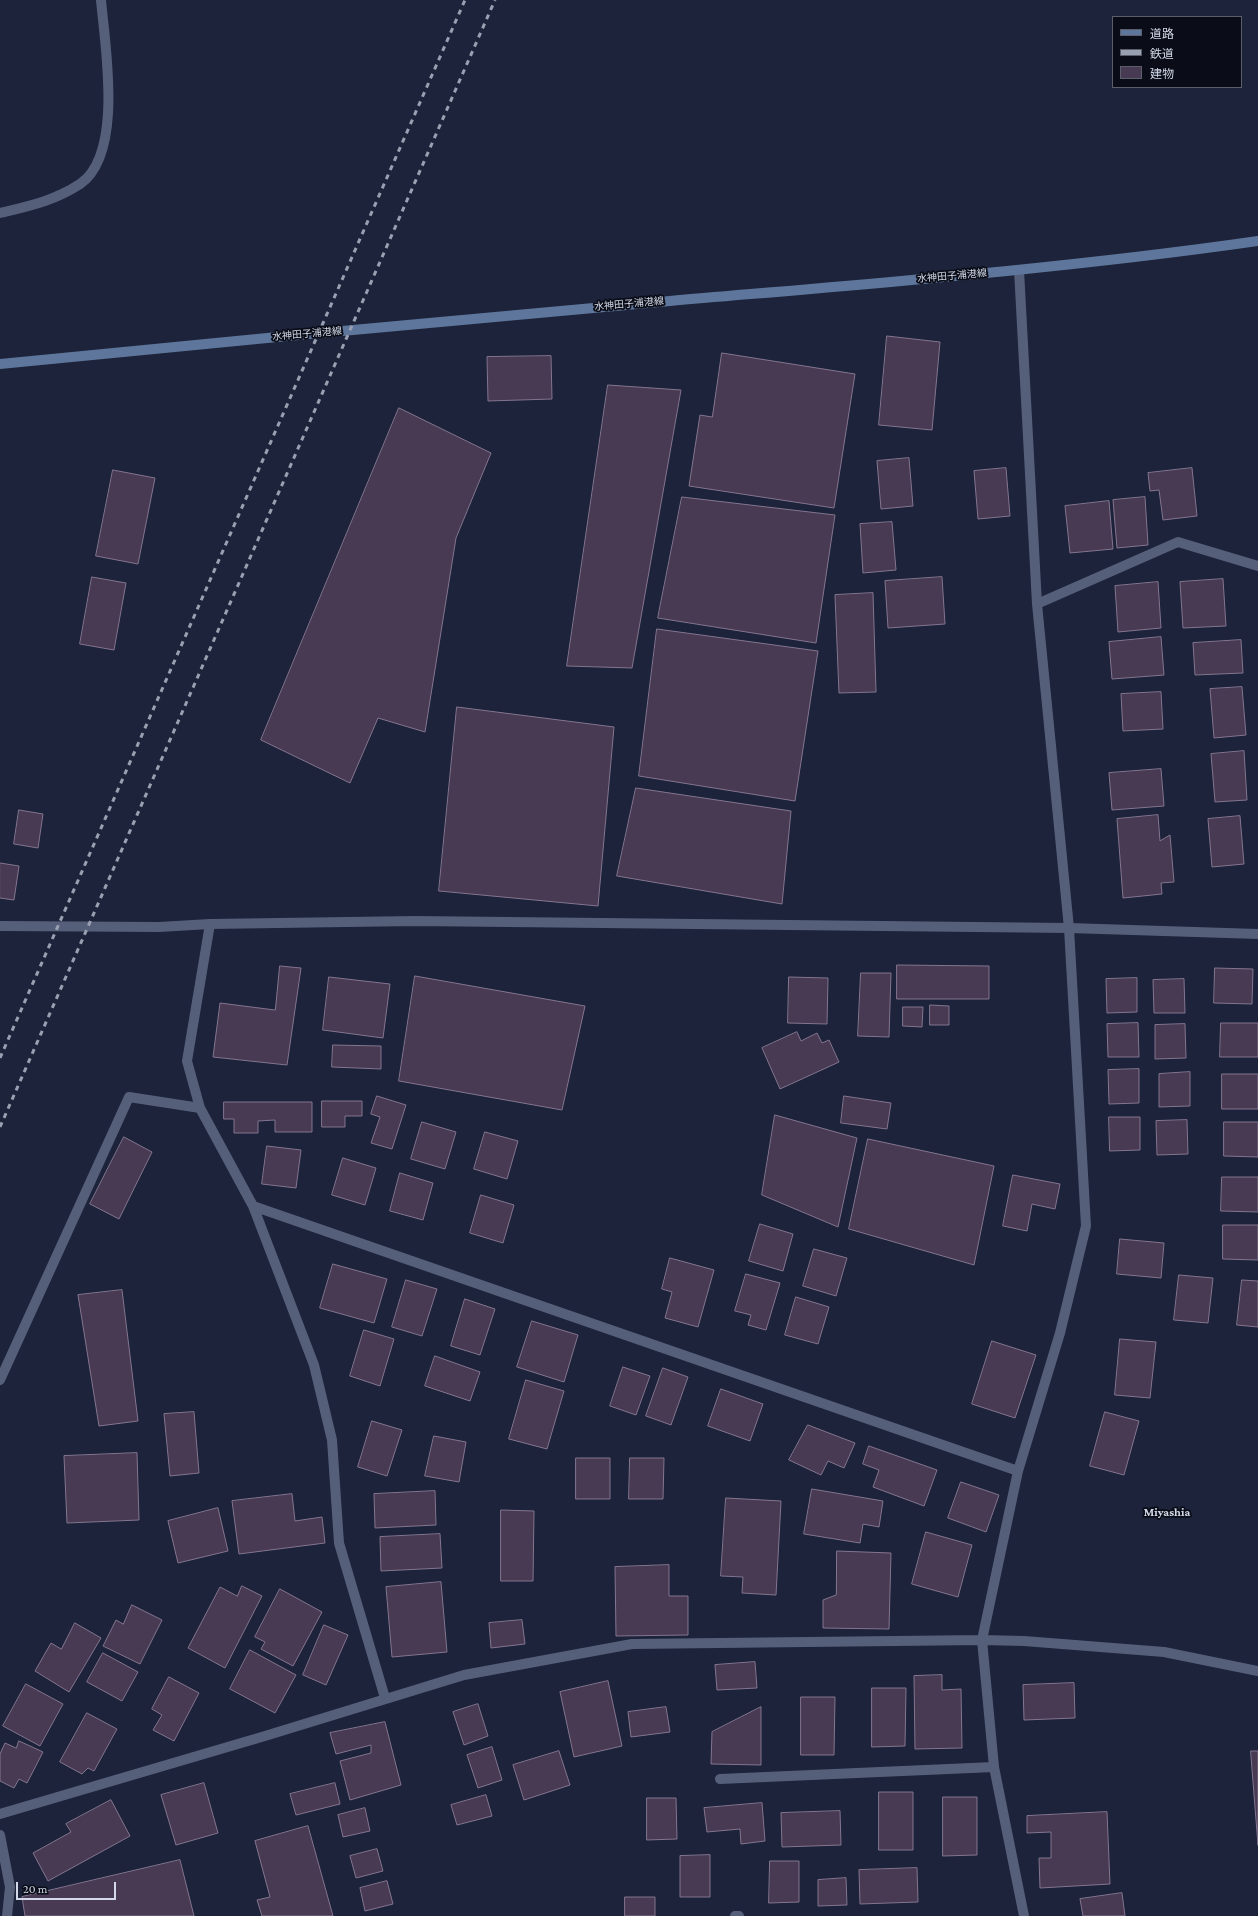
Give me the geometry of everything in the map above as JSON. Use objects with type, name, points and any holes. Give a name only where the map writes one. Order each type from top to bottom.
[{"type":"main road","name":"水神田子浦港線","points":[[0,364],[582,308],[1019,270],[1181,252],[1258,241]]},
{"type":"street","points":[[0,213],[51,200],[81,183],[97,164],[107,129],[110,97],[101,0]]},
{"type":"street","points":[[1019,270],[1037,604],[1070,928],[1086,1226],[1060,1333],[1018,1471],[982,1640],[994,1767],[1024,1916]]},
{"type":"street","points":[[1037,604],[1178,542],[1258,566]]},
{"type":"street","points":[[0,926],[159,927],[210,924],[415,921],[1070,928],[1258,934]]},
{"type":"street","points":[[210,924],[187,1061],[200,1108],[253,1206],[314,1365],[332,1440],[339,1543],[385,1698]]},
{"type":"street","points":[[0,1380],[129,1097],[200,1108]]},
{"type":"street","points":[[253,1206],[1018,1471]]},
{"type":"street","points":[[0,1814],[265,1736],[464,1675],[632,1644],[982,1640],[1024,1641],[1164,1652],[1258,1671]]},
{"type":"street","points":[[720,1779],[994,1767]]},
{"type":"street","points":[[0,1835],[10,1887],[7,1916]]},
{"type":"building","points":[[887,336],[940,342],[932,430],[879,425]]},
{"type":"building","points":[[722,353],[855,374],[834,508],[689,486],[700,415],[712,417]]},
{"type":"building","points":[[551,356],[552,399],[488,401],[487,357]]},
{"type":"building","points":[[608,385],[681,390],[632,668],[567,666]]},
{"type":"building","points":[[399,408],[491,453],[456,538],[425,732],[378,718],[350,783],[261,740]]},
{"type":"building","points":[[909,458],[913,506],[881,509],[877,461]]},
{"type":"building","points":[[1006,468],[1010,516],[978,519],[974,471]]},
{"type":"building","points":[[1192,468],[1197,516],[1163,520],[1159,490],[1150,491],[1148,473]]},
{"type":"building","points":[[113,470],[155,478],[138,564],[96,556]]},
{"type":"building","points":[[682,497],[835,515],[816,643],[658,618]]},
{"type":"building","points":[[1145,497],[1148,545],[1117,548],[1113,500]]},
{"type":"building","points":[[1109,501],[1113,549],[1070,553],[1065,506]]},
{"type":"building","points":[[892,522],[896,570],[863,573],[860,524]]},
{"type":"building","points":[[92,577],[126,583],[114,650],[80,644]]},
{"type":"building","points":[[942,577],[945,624],[888,628],[885,581]]},
{"type":"building","points":[[1223,579],[1226,626],[1183,628],[1180,582]]},
{"type":"building","points":[[1158,582],[1161,628],[1118,632],[1115,586]]},
{"type":"building","points":[[873,593],[876,692],[839,693],[835,595]]},
{"type":"building","points":[[657,629],[818,651],[795,801],[639,776]]},
{"type":"building","points":[[1161,637],[1164,675],[1112,679],[1109,642]]},
{"type":"building","points":[[1241,640],[1243,673],[1195,675],[1193,643]]},
{"type":"building","points":[[1242,687],[1246,735],[1214,738],[1210,689]]},
{"type":"building","points":[[1161,692],[1163,729],[1123,731],[1121,694]]},
{"type":"building","points":[[457,707],[614,727],[598,906],[439,891]]},
{"type":"building","points":[[1244,751],[1247,800],[1215,802],[1211,754]]},
{"type":"building","points":[[1161,769],[1164,806],[1112,810],[1109,773]]},
{"type":"building","points":[[636,788],[791,811],[782,904],[617,876]]},
{"type":"building","points":[[19,810],[43,814],[38,848],[14,844]]},
{"type":"building","points":[[1158,815],[1160,841],[1170,835],[1174,882],[1161,883],[1162,894],[1123,898],[1117,819]]},
{"type":"building","points":[[1240,816],[1244,864],[1212,867],[1208,819]]},
{"type":"building","points":[[0,863],[19,866],[14,900],[0,898]]},
{"type":"building","points":[[897,965],[989,966],[989,999],[897,999]]},
{"type":"building","points":[[280,966],[301,968],[287,1065],[213,1057],[220,1003],[275,1010]]},
{"type":"building","points":[[1215,968],[1253,969],[1252,1004],[1214,1003]]},
{"type":"building","points":[[861,973],[891,973],[889,1037],[858,1036]]},
{"type":"building","points":[[415,976],[585,1006],[562,1110],[399,1081]]},
{"type":"building","points":[[329,977],[390,984],[383,1038],[323,1030]]},
{"type":"building","points":[[789,977],[828,978],[827,1024],[788,1023]]},
{"type":"building","points":[[1137,978],[1137,1012],[1107,1013],[1106,979]]},
{"type":"building","points":[[1184,979],[1185,1013],[1154,1013],[1153,980]]},
{"type":"building","points":[[930,1005],[949,1006],[949,1025],[930,1025]]},
{"type":"building","points":[[903,1007],[923,1007],[922,1027],[903,1026]]},
{"type":"building","points":[[1138,1023],[1139,1057],[1108,1057],[1107,1024]]},
{"type":"building","points":[[1221,1023],[1258,1023],[1258,1057],[1220,1057]]},
{"type":"building","points":[[1185,1024],[1186,1058],[1155,1059],[1155,1025]]},
{"type":"building","points":[[797,1032],[801,1041],[817,1033],[822,1043],[829,1040],[839,1062],[780,1089],[762,1048]]},
{"type":"building","points":[[333,1045],[381,1046],[381,1069],[332,1067]]},
{"type":"building","points":[[1139,1069],[1139,1103],[1109,1104],[1108,1070]]},
{"type":"building","points":[[1190,1072],[1190,1106],[1159,1107],[1159,1074]]},
{"type":"building","points":[[1222,1074],[1258,1074],[1258,1109],[1222,1109]]},
{"type":"building","points":[[377,1096],[406,1105],[392,1149],[371,1143],[380,1117],[371,1114]]},
{"type":"building","points":[[844,1096],[891,1103],[887,1129],[841,1123]]},
{"type":"building","points":[[322,1101],[362,1101],[362,1116],[345,1116],[345,1127],[322,1127]]},
{"type":"building","points":[[224,1102],[312,1102],[312,1132],[275,1132],[275,1120],[258,1121],[258,1133],[234,1133],[234,1119],[224,1119]]},
{"type":"building","points":[[775,1115],[857,1138],[838,1227],[762,1195]]},
{"type":"building","points":[[1109,1117],[1140,1117],[1140,1150],[1110,1151]]},
{"type":"building","points":[[1187,1120],[1188,1154],[1157,1155],[1156,1121]]},
{"type":"building","points":[[422,1122],[456,1132],[445,1169],[411,1159]]},
{"type":"building","points":[[1224,1122],[1258,1122],[1258,1157],[1224,1156]]},
{"type":"building","points":[[485,1132],[518,1141],[507,1179],[474,1169]]},
{"type":"building","points":[[124,1137],[152,1152],[119,1219],[90,1204]]},
{"type":"building","points":[[868,1139],[994,1166],[974,1265],[849,1229]]},
{"type":"building","points":[[267,1146],[301,1150],[296,1188],[262,1184]]},
{"type":"building","points":[[343,1158],[376,1168],[365,1205],[332,1195]]},
{"type":"building","points":[[400,1173],[433,1183],[423,1220],[390,1211]]},
{"type":"building","points":[[1013,1175],[1060,1184],[1055,1209],[1032,1204],[1027,1231],[1003,1226]]},
{"type":"building","points":[[1222,1177],[1258,1177],[1258,1212],[1221,1211]]},
{"type":"building","points":[[481,1195],[514,1205],[503,1243],[470,1233]]},
{"type":"building","points":[[760,1224],[793,1234],[783,1271],[749,1261]]},
{"type":"building","points":[[1223,1225],[1258,1225],[1258,1260],[1223,1259]]},
{"type":"building","points":[[1120,1239],[1164,1243],[1161,1278],[1117,1274]]},
{"type":"building","points":[[814,1249],[847,1258],[836,1296],[803,1286]]},
{"type":"building","points":[[670,1258],[714,1270],[698,1327],[665,1318],[672,1292],[662,1289]]},
{"type":"building","points":[[333,1264],[387,1279],[374,1323],[320,1308]]},
{"type":"building","points":[[746,1274],[780,1283],[766,1330],[748,1325],[751,1315],[735,1311]]},
{"type":"building","points":[[1179,1275],[1213,1278],[1208,1323],[1174,1320]]},
{"type":"building","points":[[406,1280],[437,1289],[422,1336],[392,1327]]},
{"type":"building","points":[[1242,1280],[1258,1281],[1258,1327],[1237,1325]]},
{"type":"building","points":[[122,1290],[138,1421],[99,1426],[78,1295]]},
{"type":"building","points":[[796,1297],[829,1307],[818,1344],[785,1335]]},
{"type":"building","points":[[465,1299],[495,1309],[480,1355],[451,1346]]},
{"type":"building","points":[[532,1321],[578,1335],[564,1382],[517,1367]]},
{"type":"building","points":[[364,1330],[394,1339],[380,1386],[350,1376]]},
{"type":"building","points":[[1120,1339],[1156,1342],[1150,1398],[1115,1395]]},
{"type":"building","points":[[992,1341],[1036,1355],[1015,1418],[972,1404]]},
{"type":"building","points":[[435,1356],[480,1372],[470,1401],[425,1386]]},
{"type":"building","points":[[623,1367],[650,1376],[636,1415],[610,1406]]},
{"type":"building","points":[[663,1368],[688,1377],[671,1425],[646,1416]]},
{"type":"building","points":[[526,1380],[564,1391],[547,1449],[509,1439]]},
{"type":"building","points":[[721,1389],[763,1404],[750,1441],[708,1426]]},
{"type":"building","points":[[194,1412],[199,1473],[170,1476],[164,1414]]},
{"type":"building","points":[[1105,1412],[1139,1421],[1124,1475],[1090,1466]]},
{"type":"building","points":[[372,1421],[402,1430],[387,1476],[358,1467]]},
{"type":"building","points":[[808,1425],[855,1443],[844,1468],[828,1461],[821,1475],[789,1460]]},
{"type":"building","points":[[434,1436],[466,1442],[459,1482],[425,1476]]},
{"type":"building","points":[[869,1446],[937,1470],[924,1506],[873,1487],[879,1470],[863,1464]]},
{"type":"building","points":[[137,1453],[139,1520],[67,1523],[64,1456]]},
{"type":"building","points":[[576,1458],[610,1458],[610,1499],[576,1499]]},
{"type":"building","points":[[630,1458],[664,1458],[663,1499],[629,1499]]},
{"type":"building","points":[[961,1482],[999,1495],[986,1532],[948,1518]]},
{"type":"building","points":[[812,1489],[883,1501],[879,1527],[863,1524],[860,1543],[804,1534]]},
{"type":"building","points":[[435,1491],[436,1525],[375,1528],[374,1494]]},
{"type":"building","points":[[292,1494],[295,1521],[322,1517],[325,1543],[239,1554],[232,1501]]},
{"type":"building","points":[[726,1498],[781,1501],[776,1595],[742,1593],[743,1577],[721,1576]]},
{"type":"building","points":[[218,1508],[228,1551],[178,1563],[168,1521]]},
{"type":"building","points":[[501,1510],[534,1511],[533,1581],[501,1581]]},
{"type":"building","points":[[926,1532],[972,1545],[958,1597],[912,1584]]},
{"type":"building","points":[[440,1534],[442,1568],[381,1571],[380,1537]]},
{"type":"building","points":[[837,1551],[891,1553],[889,1629],[823,1628],[823,1600],[836,1595]]},
{"type":"building","points":[[669,1565],[669,1596],[688,1596],[688,1635],[616,1636],[615,1567]]},
{"type":"building","points":[[441,1582],[447,1652],[392,1657],[386,1587]]},
{"type":"building","points":[[242,1586],[262,1596],[225,1668],[188,1648],[220,1587],[237,1596]]},
{"type":"building","points":[[280,1589],[322,1612],[293,1666],[261,1649],[265,1642],[255,1637]]},
{"type":"building","points":[[132,1605],[162,1620],[140,1664],[103,1646],[116,1620],[123,1624]]},
{"type":"building","points":[[522,1620],[525,1644],[491,1648],[489,1623]]},
{"type":"building","points":[[75,1623],[101,1638],[69,1692],[35,1671],[51,1643],[61,1649]]},
{"type":"building","points":[[324,1625],[348,1635],[326,1685],[303,1675]]},
{"type":"building","points":[[250,1650],[296,1675],[275,1713],[230,1689]]},
{"type":"building","points":[[103,1653],[138,1672],[122,1701],[87,1682]]},
{"type":"building","points":[[755,1662],[757,1688],[717,1690],[715,1665]]},
{"type":"building","points":[[942,1675],[942,1690],[961,1689],[962,1748],[915,1749],[914,1676]]},
{"type":"building","points":[[169,1677],[199,1693],[174,1741],[153,1730],[162,1715],[152,1709]]},
{"type":"building","points":[[608,1681],[622,1746],[574,1757],[560,1692]]},
{"type":"building","points":[[1074,1683],[1075,1718],[1024,1720],[1023,1685]]},
{"type":"building","points":[[26,1684],[63,1704],[40,1746],[3,1726]]},
{"type":"building","points":[[872,1688],[906,1688],[905,1746],[872,1747]]},
{"type":"building","points":[[801,1697],[835,1697],[834,1755],[801,1755]]},
{"type":"building","points":[[478,1704],[488,1736],[464,1745],[453,1712]]},
{"type":"building","points":[[666,1707],[670,1732],[631,1737],[628,1712]]},
{"type":"building","points":[[761,1707],[761,1765],[711,1764],[712,1732]]},
{"type":"building","points":[[87,1713],[117,1729],[94,1771],[88,1768],[82,1774],[60,1762]]},
{"type":"building","points":[[385,1722],[401,1785],[350,1800],[340,1761],[371,1753],[371,1745],[336,1754],[330,1733]]},
{"type":"building","points":[[19,1741],[43,1752],[27,1783],[19,1779],[14,1788],[0,1781],[0,1754],[5,1743],[16,1748]]},
{"type":"building","points":[[492,1747],[502,1780],[478,1788],[467,1755]]},
{"type":"building","points":[[559,1751],[570,1785],[524,1800],[513,1765]]},
{"type":"building","points":[[1251,1751],[1258,1751],[1258,1845]]},
{"type":"building","points":[[204,1783],[218,1833],[176,1845],[161,1795]]},
{"type":"building","points":[[335,1783],[340,1804],[296,1815],[290,1794]]},
{"type":"building","points":[[879,1792],[913,1792],[913,1850],[879,1850]]},
{"type":"building","points":[[486,1795],[492,1816],[457,1825],[451,1805]]},
{"type":"building","points":[[943,1797],[977,1797],[977,1855],[943,1856]]},
{"type":"building","points":[[647,1798],[676,1798],[677,1839],[647,1840]]},
{"type":"building","points":[[111,1800],[130,1836],[48,1881],[33,1853],[71,1832],[66,1824]]},
{"type":"building","points":[[762,1803],[765,1841],[741,1844],[740,1829],[707,1832],[704,1808]]},
{"type":"building","points":[[365,1808],[370,1831],[343,1837],[338,1815]]},
{"type":"building","points":[[840,1811],[841,1845],[782,1847],[781,1813]]},
{"type":"building","points":[[1107,1812],[1110,1884],[1040,1888],[1039,1858],[1051,1858],[1051,1832],[1027,1833],[1027,1816]]},
{"type":"building","points":[[308,1826],[333,1916],[262,1916],[257,1900],[270,1897],[255,1841]]},
{"type":"building","points":[[377,1849],[383,1871],[356,1878],[350,1856]]},
{"type":"building","points":[[710,1855],[710,1897],[680,1897],[680,1856]]},
{"type":"building","points":[[180,1860],[194,1916],[25,1916],[22,1897]]},
{"type":"building","points":[[770,1861],[799,1861],[799,1902],[769,1903]]},
{"type":"building","points":[[917,1868],[918,1902],[860,1904],[859,1870]]},
{"type":"building","points":[[846,1878],[847,1905],[818,1906],[818,1880]]},
{"type":"building","points":[[387,1881],[393,1904],[365,1911],[360,1888]]},
{"type":"building","points":[[1122,1893],[1125,1916],[1083,1916],[1080,1899]]},
{"type":"building","points":[[625,1897],[655,1897],[655,1916],[625,1916]]},
{"type":"railway","points":[[0,1058],[465,0]]},
{"type":"railway","points":[[0,1127],[495,0]]},
{"type":"district","name":"Miyashia","points":[[1167,1512]]}]
